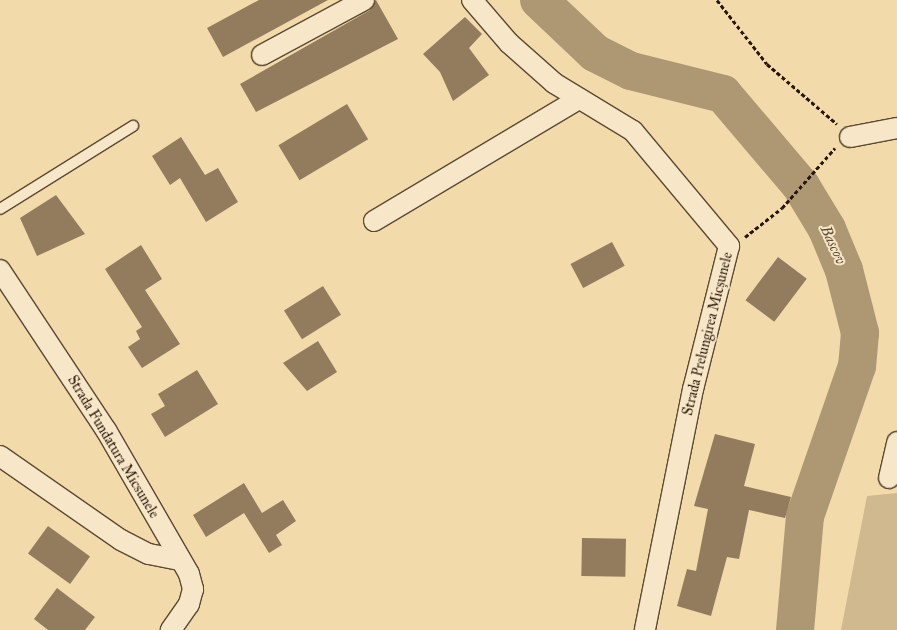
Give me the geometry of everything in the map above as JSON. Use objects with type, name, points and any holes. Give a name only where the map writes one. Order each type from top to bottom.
[{"type":"street","points":[[262,55],[364,0]]},
{"type":"street","points":[[472,0],[509,43],[579,99],[633,131],[729,246]]},
{"type":"street","points":[[374,221],[579,99]]},
{"type":"street","points":[[852,136],[897,128]]},
{"type":"street","name":"Strada Prelungirea Micșunele","points":[[645,630],[693,389],[729,246]]},
{"type":"street","name":"Strada Fundatura Micsunele","points":[[0,270],[106,430],[180,560],[193,589],[171,630]]},
{"type":"street","points":[[889,478],[897,442]]},
{"type":"street","points":[[0,456],[121,540],[149,554],[180,560]]},
{"type":"lane","points":[[0,208],[133,126]]},
{"type":"path","points":[[718,0],[767,64],[852,136]]},
{"type":"path","name":"Strada Prelungirea Micșunele","points":[[729,246],[782,208],[810,172],[852,136]]},
{"type":"shaded area","points":[[897,493],[897,630],[841,630],[867,496]]},
{"type":"building","points":[[259,0],[328,0],[223,57],[207,28]]},
{"type":"building","points":[[376,0],[398,39],[256,112],[240,84],[370,10]]},
{"type":"building","points":[[465,17],[482,34],[469,48],[489,75],[453,101],[440,72],[423,54]]},
{"type":"building","points":[[347,104],[368,139],[300,180],[278,145]]},
{"type":"building","points":[[181,137],[205,175],[218,168],[238,202],[206,222],[180,178],[170,185],[152,156]]},
{"type":"building","points":[[56,195],[85,234],[37,256],[20,218]]},
{"type":"building","points":[[612,242],[625,266],[583,288],[571,264]]},
{"type":"building","points":[[141,245],[162,279],[145,290],[180,344],[142,368],[128,347],[140,339],[136,331],[142,327],[105,269]]},
{"type":"building","points":[[778,257],[807,279],[774,322],[746,300]]},
{"type":"building","points":[[323,286],[341,315],[302,339],[284,310]]},
{"type":"building","points":[[318,341],[337,372],[307,391],[283,363]]},
{"type":"building","points":[[197,370],[218,404],[165,437],[151,414],[165,406],[158,394]]},
{"type":"building","points":[[715,434],[755,444],[744,486],[791,497],[785,518],[749,510],[739,559],[727,557],[711,616],[677,606],[687,569],[696,571],[708,509],[694,506]]},
{"type":"building","points":[[244,483],[262,513],[283,500],[296,521],[276,535],[282,545],[269,553],[244,513],[206,537],[193,515]]},
{"type":"building","points":[[48,526],[90,557],[70,584],[28,554]]},
{"type":"building","points":[[582,538],[626,539],[625,577],[581,576]]},
{"type":"building","points":[[57,588],[95,617],[85,630],[48,630],[34,619]]},
{"type":"waterway","name":"Bascov","points":[[539,0],[595,53],[631,71],[723,94],[801,186],[827,229],[844,270],[860,333],[857,366],[805,516],[795,630]]}]
